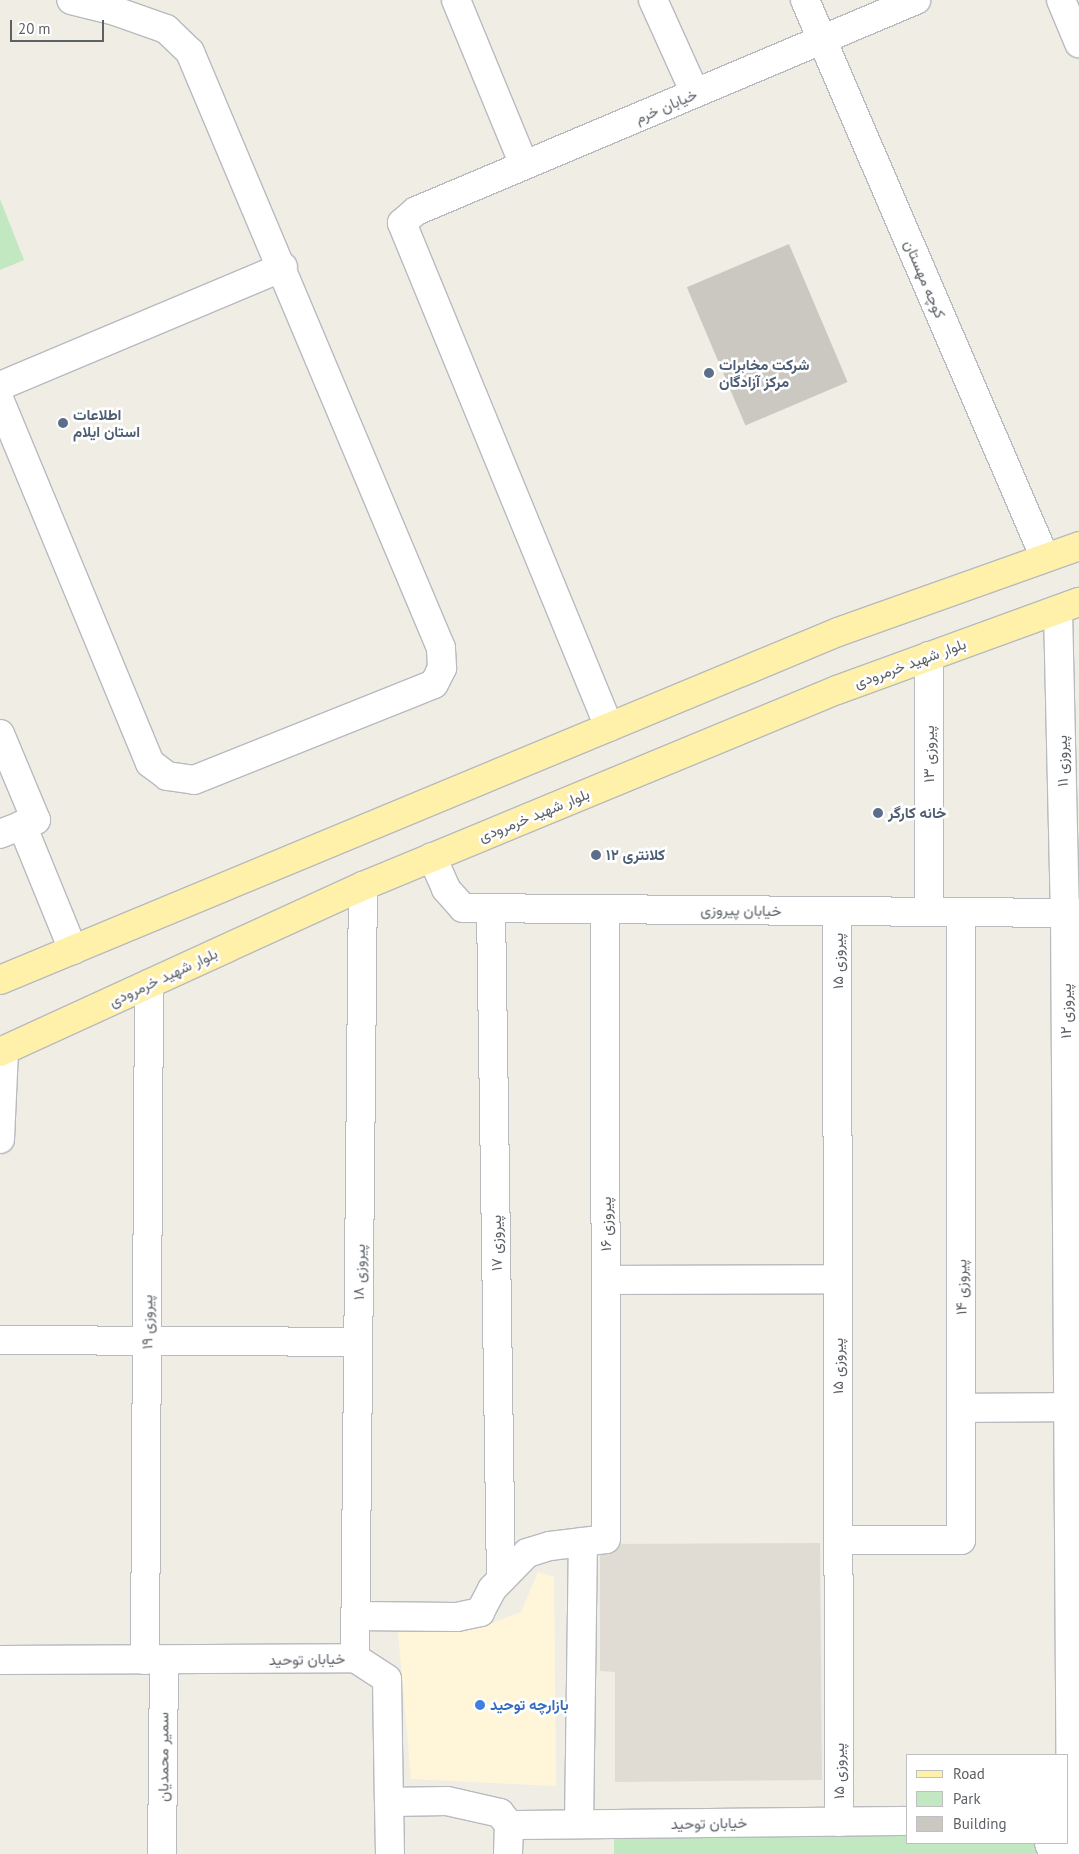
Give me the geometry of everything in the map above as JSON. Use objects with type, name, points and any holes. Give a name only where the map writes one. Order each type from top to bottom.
[{"type":"main road","points":[[0,980],[838,632],[1079,546]]},
{"type":"main road","name":"بلوار شهید خرمرودی","points":[[2,1052],[363,886],[432,857],[837,690],[1069,606]]},
{"type":"street","points":[[0,402],[150,763],[167,776],[194,780],[434,684],[442,668],[441,648],[283,267],[190,52],[166,29],[115,11],[71,0]]},
{"type":"street","points":[[456,0],[524,165]]},
{"type":"street","points":[[652,0],[695,93]]},
{"type":"street","name":"کوچه مهستان","points":[[805,0],[1045,558]]},
{"type":"street","name":"خیابان خرم","points":[[609,727],[402,223],[416,211],[916,0]]},
{"type":"street","points":[[1061,0],[1079,42]]},
{"type":"street","points":[[0,386],[283,267]]},
{"type":"street","name":"پیروزی ۱۱","points":[[1069,606],[1072,913]]},
{"type":"street","name":"پیروزی ۱۳","points":[[929,656],[929,912]]},
{"type":"street","points":[[0,734],[36,820],[11,829],[73,950]]},
{"type":"street","name":"خیابان پیروزی","points":[[432,857],[446,889],[463,908],[1072,913]]},
{"type":"street","name":"پیروزی ۱۸","points":[[355,1658],[363,886]]},
{"type":"street","name":"پیروزی ۱۷","points":[[491,908],[501,1579]]},
{"type":"street","name":"پیروزی ۱۶","points":[[579,1824],[606,1280],[605,909]]},
{"type":"street","name":"پیروزی ۱۵","points":[[838,911],[839,1822]]},
{"type":"street","name":"پیروزی ۱۴","points":[[839,1540],[961,1540],[961,912]]},
{"type":"street","name":"پیروزی ۱۲","points":[[1071,1854],[1074,1619],[1072,913]]},
{"type":"street","name":"پیروزی ۱۹","points":[[149,984],[147,1341],[154,1660]]},
{"type":"street","points":[[0,1139],[2,1052]]},
{"type":"street","points":[[606,1280],[838,1279]]},
{"type":"street","points":[[0,1340],[358,1342]]},
{"type":"street","points":[[961,1408],[1074,1407]]},
{"type":"street","points":[[355,1616],[457,1617],[480,1612],[501,1579],[527,1553],[594,1540]]},
{"type":"street","name":"خیابان توحید","points":[[0,1660],[355,1658],[387,1679],[390,1802]]},
{"type":"street","name":"سمیر محمدیان","points":[[154,1660],[162,1854]]},
{"type":"street","points":[[390,1854],[390,1802],[447,1801],[500,1813],[509,1825],[508,1854]]},
{"type":"street","name":"خیابان توحید","points":[[509,1825],[906,1822]]},
{"type":"shaded area","points":[[820,1543],[822,1780],[615,1782],[615,1672],[600,1671],[600,1544]]},
{"type":"shaded area","name":"بازارچه توحید","points":[[538,1572],[554,1577],[556,1786],[411,1779],[398,1632],[480,1628],[521,1612]]},
{"type":"green space","points":[[0,199],[24,260],[0,270]]},
{"type":"green space","points":[[906,1830],[906,1844],[1040,1844],[1040,1854],[614,1854],[614,1833]]},
{"type":"building","points":[[789,244],[848,382],[745,425],[687,287]]},
{"type":"place","name":"شرکت مخابرات مرکز آزادگان","points":[[709,373]]},
{"type":"place","name":"اطلاعات استان ایلام","points":[[63,423]]},
{"type":"place","name":"خانه کارگر","points":[[878,813]]},
{"type":"place","name":"کلانتری ۱۲","points":[[596,855]]},
{"type":"place","name":"بازارچه توحید","points":[[480,1705]]}]
